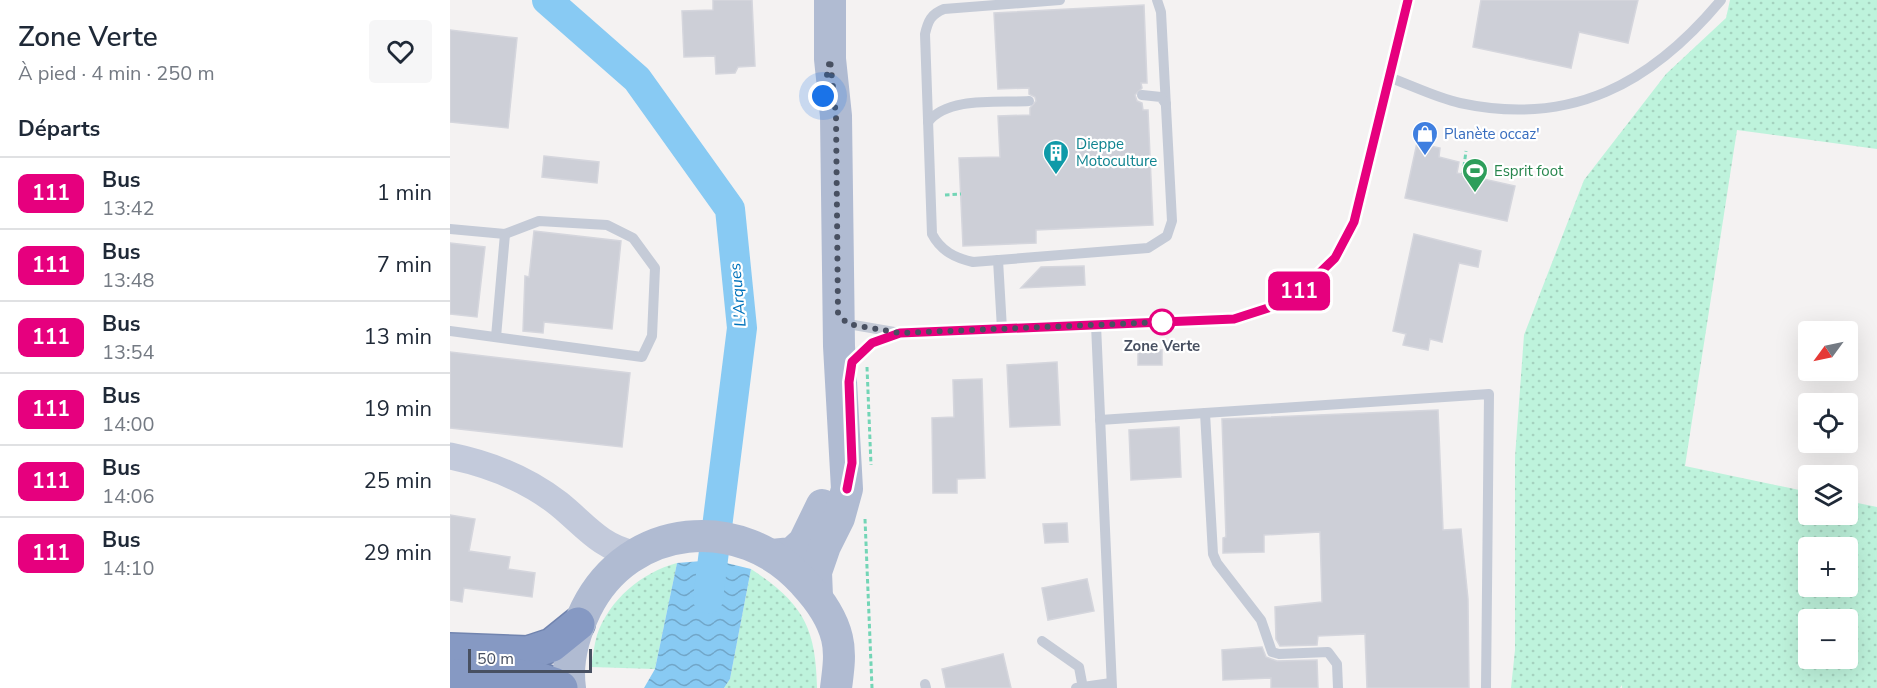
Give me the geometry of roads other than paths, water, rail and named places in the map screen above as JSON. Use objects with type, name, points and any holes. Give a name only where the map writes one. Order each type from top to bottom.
[{"type":"highway","points":[[450,650],[528,653],[552,645],[579,624]]},
{"type":"highway","points":[[450,676],[549,681],[561,688]]},
{"type":"main road","points":[[817,597],[816,572],[825,546],[839,518],[847,489],[838,314],[836,116],[830,59],[830,0]]},
{"type":"main road","points":[[764,552],[792,553],[804,542],[826,497],[827,443],[818,255],[820,132],[830,59]]},
{"type":"main road","points":[[450,456],[496,468],[519,479],[558,504],[603,543],[619,551],[634,554]]},
{"type":"main road","points":[[586,530],[597,563],[597,587]]},
{"type":"main road","points":[[570,688],[570,650],[579,624],[597,587],[609,572],[634,554],[665,542],[688,537],[711,536],[733,540],[764,552],[796,573],[817,597],[837,638],[836,688]]},
{"type":"lane","points":[[1060,0],[944,9],[935,12],[930,18],[925,34],[932,234],[938,244],[955,257],[973,262],[1148,248],[1167,236],[1172,220],[1161,12],[1156,0]]},
{"type":"lane","points":[[838,314],[848,324],[900,333],[1234,319],[1274,306],[1306,286],[1335,258],[1354,222],[1391,78],[1408,0]]},
{"type":"lane","points":[[1391,78],[1459,103],[1507,108],[1562,107],[1611,92],[1657,64],[1700,25],[1721,0]]},
{"type":"lane","points":[[1142,95],[1161,97],[1166,104]]},
{"type":"lane","points":[[928,122],[945,109],[957,105],[1029,101]]},
{"type":"lane","points":[[450,229],[505,234],[539,222],[608,225],[633,238],[655,268],[652,336],[642,357],[450,332]]},
{"type":"lane","points":[[496,337],[505,234]]},
{"type":"lane","points":[[998,260],[1002,329]]},
{"type":"lane","points":[[1042,641],[1079,667],[1080,688],[1112,686],[1096,325]]},
{"type":"lane","points":[[847,489],[852,463],[849,382],[852,362],[872,343],[900,333]]},
{"type":"lane","points":[[1100,420],[1489,394],[1486,688]]},
{"type":"lane","points":[[1205,413],[1213,554],[1217,563],[1261,620],[1272,652],[1279,654],[1328,652],[1337,664],[1338,688]]},
{"type":"water","points":[[714,560],[751,569],[730,679],[724,688],[644,688],[655,669],[677,563]]},
{"type":"waterway","name":"L'Arques","points":[[547,0],[637,79],[730,209],[742,328],[708,599]]},
{"type":"place","name":"Planète occaz'","points":[[1425,157]]},
{"type":"place","name":"Dieppe Motoculture","points":[[1056,176]]},
{"type":"place","name":"Esprit foot","points":[[1475,194]]},
{"type":"place","name":"Zone Verte","points":[[1162,322]]}]
